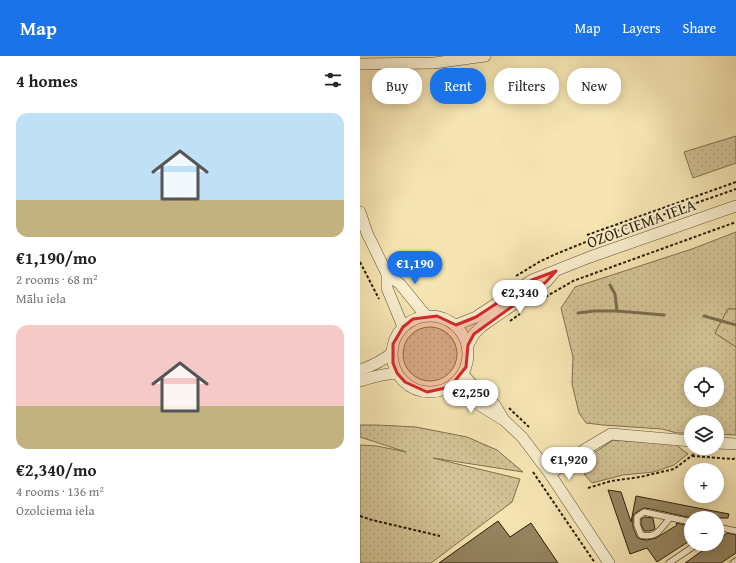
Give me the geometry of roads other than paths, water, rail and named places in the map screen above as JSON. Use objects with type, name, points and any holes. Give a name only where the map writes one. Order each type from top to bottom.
[{"type":"street","points":[[360,64],[434,63],[485,56]]},
{"type":"street","name":"OZOLCIEMA IELA","points":[[456,325],[476,317],[532,280],[597,255],[736,206]]},
{"type":"street","points":[[360,212],[367,233],[387,274],[387,288],[403,327]]},
{"type":"street","name":"OZOLCIEMA IELA","points":[[450,387],[463,374],[468,360],[468,345],[474,334],[482,326],[546,282],[556,271]]},
{"type":"street","points":[[387,274],[400,284],[426,316]]},
{"type":"street","points":[[468,345],[463,334],[456,325],[447,319],[436,316],[426,316],[413,320],[403,327],[397,335],[392,353],[393,364],[397,373],[405,382],[415,389],[427,392],[439,391],[450,387],[469,397],[504,420],[522,437],[550,474],[609,563]]},
{"type":"street","points":[[360,370],[374,365],[392,353]]},
{"type":"street","points":[[360,381],[397,373]]},
{"type":"street","points":[[463,374],[476,389],[495,405],[504,420]]},
{"type":"street","points":[[550,474],[584,450],[611,434],[684,440]]},
{"type":"street","points":[[724,443],[736,444]]},
{"type":"lane","points":[[670,518],[656,534],[649,537],[641,535],[637,525],[637,517],[644,512],[684,521]]},
{"type":"lane","points":[[724,530],[736,531]]},
{"type":"lane","points":[[669,563],[687,551]]},
{"type":"waterway","points":[[610,285],[615,294],[617,311],[664,315]]},
{"type":"waterway","points":[[578,313],[617,311]]},
{"type":"waterway","points":[[704,316],[736,325]]}]
